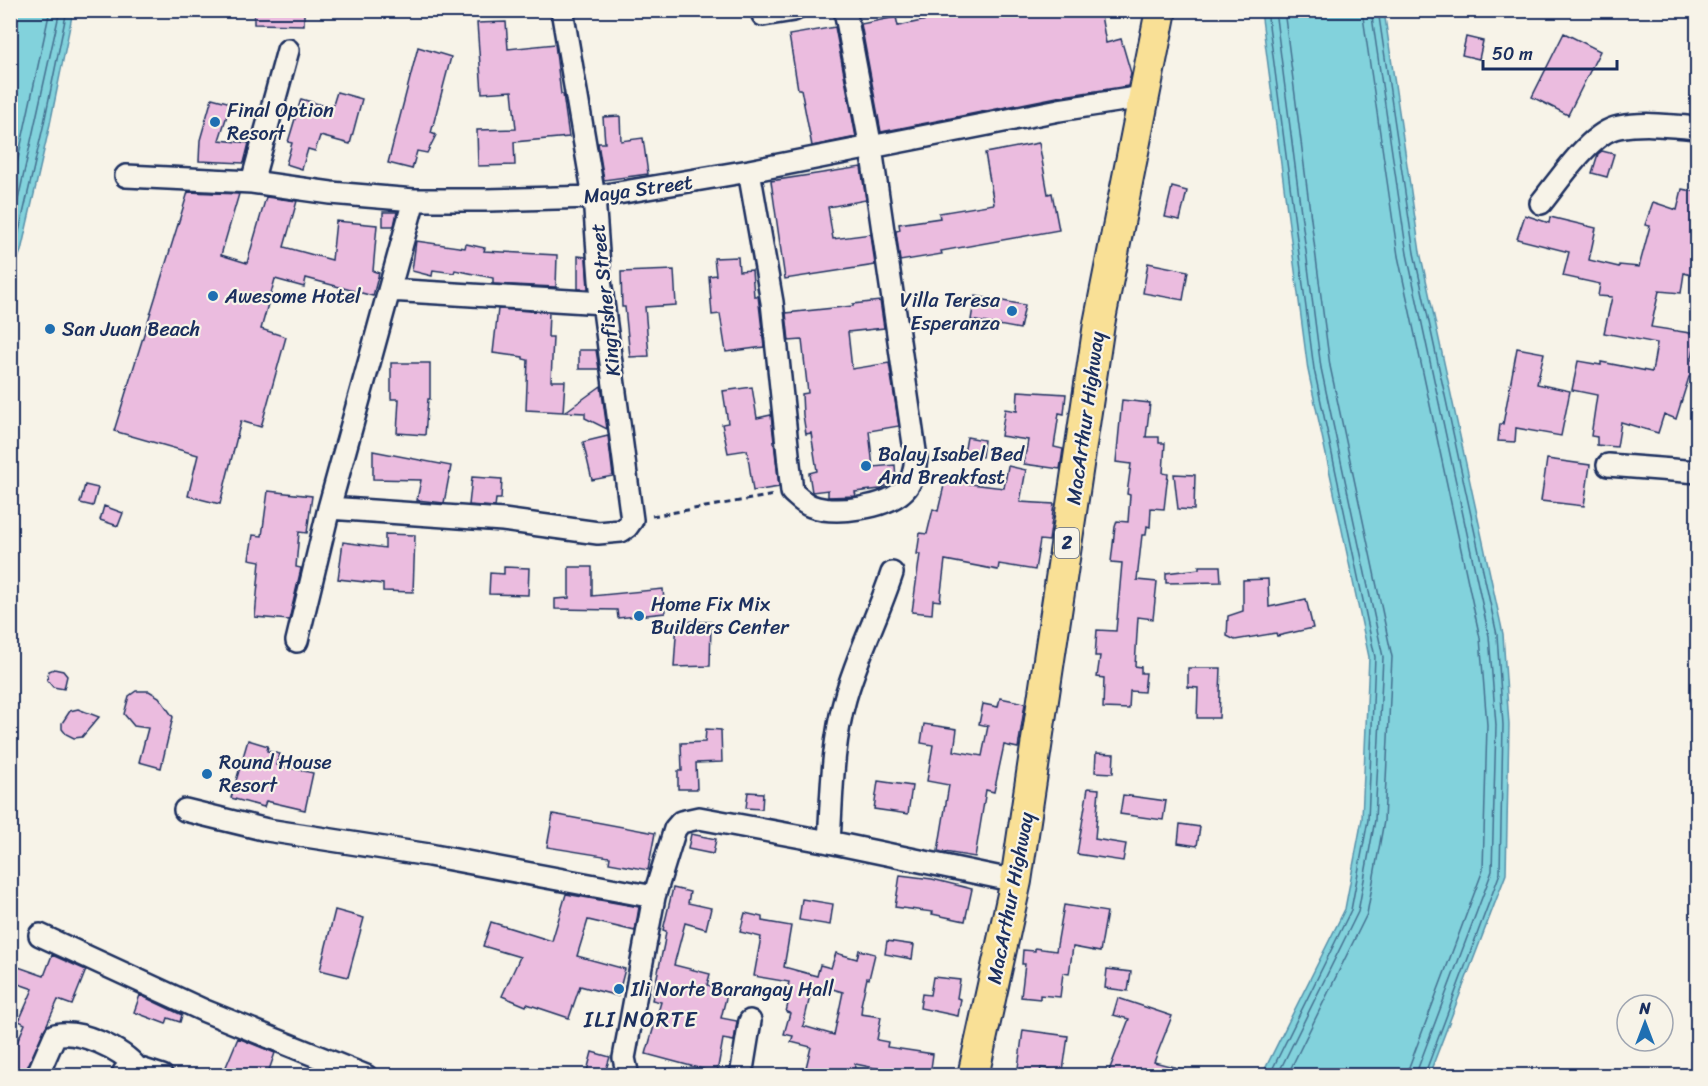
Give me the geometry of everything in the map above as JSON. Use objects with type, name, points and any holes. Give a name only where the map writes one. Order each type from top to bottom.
[{"type":"highway","name":"MacArthur Highway","points":[[973,1076],[1016,881],[1099,324],[1161,10]]},
{"type":"street","name":"Kingfisher Street","points":[[562,10],[594,197],[603,303],[632,519]]},
{"type":"street","points":[[763,15],[794,10]]},
{"type":"street","points":[[749,171],[772,302],[792,492],[811,506],[840,511],[876,504],[906,489],[914,472],[916,458],[871,148],[845,10]]},
{"type":"street","points":[[252,182],[288,51]]},
{"type":"street","name":"Maya Street","points":[[126,176],[252,182],[331,193],[414,200],[487,201],[594,197],[749,171],[1059,110],[1143,97]]},
{"type":"street","points":[[1541,202],[1584,150],[1609,130],[1648,124],[1698,128]]},
{"type":"street","points":[[297,641],[329,508],[414,200]]},
{"type":"street","points":[[389,290],[603,303]]},
{"type":"street","points":[[1608,465],[1698,472]]},
{"type":"street","points":[[329,508],[503,520],[598,533],[621,531],[632,519]]},
{"type":"street","points":[[829,842],[836,746],[845,699],[892,573]]},
{"type":"street","points":[[185,810],[267,831],[429,855],[654,897]]},
{"type":"street","points":[[628,1076],[624,1058],[654,897],[675,829],[681,822],[699,818],[829,842],[1016,881]]},
{"type":"street","points":[[40,935],[205,1011],[366,1076]]},
{"type":"street","points":[[741,1076],[750,1021]]},
{"type":"street","points":[[37,1076],[55,1035],[67,1032],[117,1049],[130,1059],[130,1072],[162,1076]]},
{"type":"path","points":[[632,519],[792,492]]},
{"type":"water","points":[[11,10],[73,11],[21,251],[11,275]]},
{"type":"water","points":[[1261,11],[1384,11],[1420,252],[1503,634],[1509,725],[1506,874],[1429,1075],[1262,1075],[1345,909],[1362,819],[1369,657],[1308,370]]},
{"type":"building","points":[[254,10],[304,10],[304,25],[254,24]]},
{"type":"building","points":[[973,10],[1100,10],[1106,43],[1121,39],[1131,73],[1128,86],[1057,97],[881,132],[861,24],[896,17],[898,26]]},
{"type":"building","points":[[506,22],[508,49],[555,44],[569,137],[514,142],[515,165],[478,166],[477,130],[516,129],[512,91],[482,93],[477,23]]},
{"type":"building","points":[[835,27],[856,137],[812,146],[801,89],[798,89],[789,35]]},
{"type":"building","points":[[1564,33],[1600,51],[1568,115],[1532,97]]},
{"type":"building","points":[[1466,37],[1483,41],[1479,59],[1462,55]]},
{"type":"building","points":[[418,47],[451,57],[431,133],[436,135],[427,153],[417,151],[412,169],[388,163]]},
{"type":"building","points":[[337,92],[362,99],[350,144],[320,136],[315,151],[308,149],[302,169],[286,164],[292,143],[288,142],[301,99],[332,108]]},
{"type":"building","name":"Final Option Resort","points":[[212,98],[231,103],[219,140],[249,143],[244,163],[199,161],[200,140]]},
{"type":"building","points":[[620,116],[621,141],[643,138],[648,174],[604,180],[598,143],[605,143],[603,117]]},
{"type":"building","points":[[1039,143],[1048,194],[1052,193],[1059,230],[941,251],[942,254],[900,261],[896,231],[900,230],[899,224],[940,218],[939,213],[994,204],[985,153]]},
{"type":"building","points":[[1602,151],[1614,154],[1607,177],[1592,173],[1598,154]]},
{"type":"building","points":[[861,167],[866,200],[828,207],[833,239],[871,234],[875,265],[785,279],[771,181]]},
{"type":"building","points":[[1172,187],[1187,191],[1180,220],[1165,217]]},
{"type":"building","points":[[1682,189],[1698,192],[1698,277],[1684,273],[1681,293],[1659,291],[1651,327],[1696,334],[1692,360],[1698,361],[1694,378],[1689,377],[1676,419],[1664,414],[1658,433],[1621,422],[1617,447],[1597,445],[1597,437],[1591,436],[1597,395],[1572,390],[1578,361],[1601,365],[1601,362],[1652,372],[1657,343],[1604,333],[1612,297],[1598,296],[1600,284],[1563,276],[1569,252],[1517,239],[1525,215],[1549,223],[1550,217],[1596,228],[1589,260],[1619,267],[1619,265],[1639,267],[1650,226],[1645,225],[1653,202],[1677,210]]},
{"type":"building","name":"Awesome Hotel","points":[[188,192],[239,194],[221,255],[247,263],[266,197],[297,201],[284,247],[332,260],[336,221],[377,225],[373,271],[379,273],[373,296],[306,278],[304,287],[275,279],[261,329],[286,337],[261,427],[241,421],[220,504],[188,496],[198,455],[114,431]]},
{"type":"building","points":[[383,212],[397,212],[394,226],[383,226]]},
{"type":"building","points":[[416,241],[465,248],[466,244],[485,248],[484,251],[557,255],[556,287],[493,284],[493,278],[455,270],[454,273],[433,270],[432,276],[412,271]]},
{"type":"building","points":[[578,256],[586,257],[588,289],[578,289]]},
{"type":"building","points":[[738,257],[739,271],[752,270],[754,296],[758,296],[764,347],[726,352],[720,314],[712,315],[709,276],[716,275],[714,258]]},
{"type":"building","points":[[1148,263],[1188,271],[1183,300],[1143,293]]},
{"type":"building","points":[[674,270],[676,305],[645,307],[649,356],[630,357],[625,307],[622,307],[621,272]]},
{"type":"building","points":[[975,296],[1025,305],[1020,329],[971,320]]},
{"type":"building","points":[[880,301],[884,328],[848,332],[852,369],[889,363],[899,426],[869,431],[873,467],[895,465],[896,480],[880,489],[855,492],[856,496],[828,497],[828,490],[812,492],[809,473],[817,471],[811,433],[806,434],[803,415],[802,394],[808,393],[802,340],[789,341],[786,313]]},
{"type":"building","points":[[498,309],[549,312],[548,337],[553,337],[551,381],[565,381],[563,412],[526,410],[528,360],[523,357],[493,353]]},
{"type":"building","points":[[1517,348],[1544,353],[1537,384],[1570,391],[1561,436],[1516,428],[1515,442],[1498,441]]},
{"type":"building","points":[[579,350],[596,350],[599,369],[579,369]]},
{"type":"building","points":[[391,363],[430,363],[430,399],[428,399],[425,435],[397,433],[399,399],[391,399]]},
{"type":"building","points":[[601,386],[607,429],[585,418],[585,413],[565,412]]},
{"type":"building","points":[[752,387],[757,418],[771,415],[779,487],[753,491],[747,450],[728,453],[722,424],[728,423],[723,391]]},
{"type":"building","points":[[1018,391],[1066,394],[1064,414],[1059,413],[1054,447],[1063,449],[1060,469],[1024,464],[1028,440],[1001,436],[1005,409],[1017,411]]},
{"type":"building","points":[[1122,400],[1150,403],[1146,437],[1159,437],[1159,443],[1165,443],[1163,473],[1168,474],[1164,509],[1151,508],[1150,527],[1147,526],[1146,535],[1142,535],[1137,580],[1157,582],[1153,619],[1138,617],[1135,666],[1141,667],[1141,673],[1146,673],[1144,692],[1130,691],[1129,709],[1103,708],[1104,678],[1097,677],[1100,656],[1095,656],[1097,630],[1116,631],[1122,563],[1111,562],[1117,521],[1128,522],[1130,495],[1127,494],[1131,464],[1116,462]]},
{"type":"building","points":[[608,436],[613,476],[592,480],[583,442]]},
{"type":"building","points":[[967,437],[984,440],[982,457],[964,454]]},
{"type":"building","points":[[373,451],[451,466],[444,503],[417,500],[421,480],[373,479]]},
{"type":"building","points":[[1547,459],[1590,465],[1584,506],[1541,501]]},
{"type":"building","points":[[1008,466],[1026,470],[1020,502],[1054,504],[1049,541],[1040,540],[1035,570],[999,564],[998,570],[945,560],[940,601],[933,600],[932,614],[912,612],[920,554],[917,554],[920,533],[927,534],[933,509],[938,511],[945,481],[1004,488]]},
{"type":"building","points":[[1174,474],[1195,475],[1194,510],[1178,509]]},
{"type":"building","points":[[472,477],[502,479],[501,499],[496,499],[495,507],[469,505]]},
{"type":"building","points":[[85,485],[98,488],[93,506],[80,503]]},
{"type":"building","points":[[268,491],[312,496],[307,533],[299,532],[296,567],[301,568],[289,620],[255,617],[260,561],[249,559],[253,535],[262,536]]},
{"type":"building","points":[[104,506],[123,513],[118,526],[100,520]]},
{"type":"building","points":[[385,534],[415,535],[413,592],[383,591],[383,584],[338,579],[343,542],[385,548]]},
{"type":"building","points":[[1199,566],[1220,566],[1221,582],[1166,583],[1166,573],[1199,569]]},
{"type":"building","points":[[504,567],[529,568],[528,595],[489,594],[490,573],[504,574]]},
{"type":"building","points":[[569,567],[592,567],[592,596],[663,589],[665,613],[618,618],[617,610],[555,609],[555,599],[569,598]]},
{"type":"building","points":[[1268,579],[1269,607],[1306,599],[1313,628],[1277,636],[1276,633],[1235,640],[1227,636],[1228,616],[1243,611],[1243,580]]},
{"type":"building","points":[[677,621],[711,622],[710,666],[674,667]]},
{"type":"building","points":[[1188,668],[1221,668],[1219,718],[1197,718],[1198,688],[1188,687]]},
{"type":"building","points":[[54,669],[63,671],[67,676],[64,689],[53,687],[47,680],[49,671]]},
{"type":"building","points":[[136,691],[149,691],[159,697],[173,717],[161,768],[139,762],[148,728],[134,726],[124,714],[129,696]]},
{"type":"building","points":[[1000,698],[1025,703],[1018,748],[1004,745],[994,792],[986,790],[975,857],[938,851],[949,785],[927,781],[933,745],[921,743],[924,724],[957,729],[954,751],[982,756],[988,726],[979,724],[983,704],[998,707]]},
{"type":"building","points":[[78,709],[99,717],[82,737],[74,738],[62,729],[62,723],[70,711]]},
{"type":"building","points":[[706,729],[721,730],[722,762],[696,763],[697,789],[678,789],[678,771],[682,771],[681,743],[705,742]]},
{"type":"building","points":[[248,740],[268,746],[267,751],[280,754],[277,765],[313,773],[305,810],[266,801],[264,807],[231,798]]},
{"type":"building","points":[[1096,753],[1114,754],[1113,773],[1095,772]]},
{"type":"building","points":[[878,781],[912,786],[908,814],[874,809]]},
{"type":"building","points":[[1088,788],[1099,789],[1095,839],[1126,844],[1123,861],[1077,854]]},
{"type":"building","points":[[748,792],[763,793],[762,809],[746,808]]},
{"type":"building","points":[[1123,795],[1166,801],[1163,820],[1120,814]]},
{"type":"building","points":[[553,814],[655,833],[648,870],[609,863],[610,857],[547,847]]},
{"type":"building","points":[[1180,824],[1200,827],[1197,846],[1178,843]]},
{"type":"building","points":[[691,834],[716,839],[713,854],[688,849]]},
{"type":"building","points":[[900,875],[932,879],[972,889],[965,921],[932,914],[933,912],[895,907]]},
{"type":"building","points":[[673,888],[690,892],[688,903],[711,908],[706,929],[685,923],[674,965],[710,974],[707,985],[728,990],[721,1018],[737,1021],[734,1041],[723,1039],[717,1073],[646,1054],[661,1002],[652,1000],[664,944],[666,931],[663,930]]},
{"type":"building","points":[[566,894],[639,907],[635,931],[588,920],[577,956],[625,969],[618,996],[580,986],[569,1018],[527,1004],[526,1006],[502,996],[520,957],[483,946],[491,922],[552,941]]},
{"type":"building","points":[[802,899],[833,904],[830,925],[799,920]]},
{"type":"building","points":[[1064,905],[1107,912],[1100,952],[1073,947],[1069,974],[1063,973],[1060,997],[1040,995],[1040,999],[1021,997],[1025,964],[1022,964],[1023,950],[1035,951],[1035,948],[1056,951]]},
{"type":"building","points":[[335,910],[364,918],[348,977],[320,970]]},
{"type":"building","points":[[745,913],[762,917],[762,921],[791,926],[784,967],[817,976],[820,965],[831,968],[836,953],[857,959],[859,950],[875,954],[869,979],[867,978],[861,1014],[881,1017],[877,1040],[888,1042],[887,1047],[933,1054],[930,1076],[914,1076],[855,1064],[854,1076],[804,1076],[811,1047],[791,1042],[793,1036],[784,1034],[790,1013],[786,1012],[792,987],[788,986],[789,982],[754,976],[761,937],[740,932]],"holes":[[[822,986],[843,992],[834,1035],[803,1026],[811,992],[814,993],[816,987]]]},
{"type":"building","points":[[887,941],[914,945],[912,959],[885,954]]},
{"type":"building","points":[[52,955],[86,970],[72,1005],[58,1000],[25,1073],[10,1066],[10,1059],[25,1024],[19,1021],[33,989],[10,981],[10,964],[44,976]]},
{"type":"building","points":[[1107,969],[1131,972],[1128,991],[1105,988]]},
{"type":"building","points":[[933,977],[960,980],[957,998],[961,999],[958,1016],[920,1008],[922,994],[930,995]]},
{"type":"building","points":[[140,995],[182,1015],[180,1022],[168,1018],[166,1024],[134,1012]]},
{"type":"building","points":[[1118,998],[1172,1016],[1154,1062],[1186,1070],[1185,1076],[1107,1076],[1129,1019],[1113,1015]]},
{"type":"building","points":[[1023,1030],[1068,1036],[1063,1071],[1041,1068],[1039,1076],[1017,1076]]},
{"type":"building","points":[[238,1038],[275,1053],[267,1076],[242,1076],[225,1069]]},
{"type":"building","points":[[592,1052],[610,1057],[604,1076],[587,1071]]},
{"type":"place","name":"Final Option Resort","points":[[215,122]]},
{"type":"place","name":"Awesome Hotel","points":[[213,296]]},
{"type":"place","name":"Villa Teresa Esperanza","points":[[1012,311]]},
{"type":"place","name":"San Juan Beach","points":[[50,329]]},
{"type":"place","name":"Balay Isabel Bed And Breakfast","points":[[866,466]]},
{"type":"place","name":"Home Fix Mix Builders Center","points":[[639,616]]},
{"type":"place","name":"Round House Resort","points":[[207,774]]},
{"type":"place","name":"Ili Norte Barangay Hall","points":[[619,989]]},
{"type":"district","name":"ILI NORTE","points":[[641,1019]]}]
